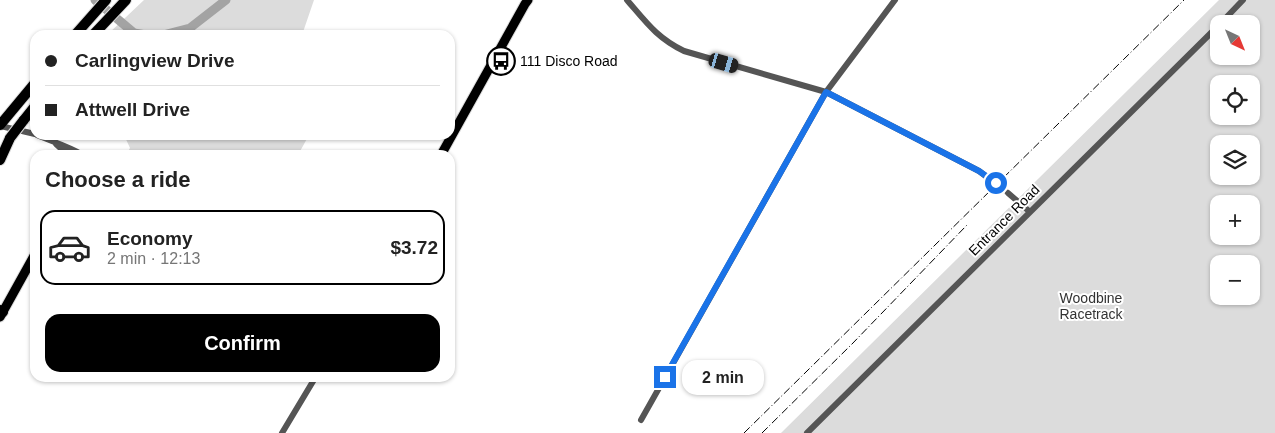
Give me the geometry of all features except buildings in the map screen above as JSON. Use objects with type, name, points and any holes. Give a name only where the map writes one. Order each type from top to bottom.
[{"type":"highway","points":[[78,30],[106,0]]},
{"type":"highway","points":[[98,30],[126,0]]},
{"type":"highway","points":[[2,123],[30,89]]},
{"type":"highway","points":[[0,151],[30,112]]},
{"type":"highway","points":[[0,160],[10,138]]},
{"type":"main road","points":[[455,130],[526,1]]},
{"type":"main road","points":[[1,313],[30,263]]},
{"type":"street","points":[[627,0],[661,38],[684,51],[826,92],[979,171],[996,183]]},
{"type":"street","points":[[640,420],[826,92],[894,0]]},
{"type":"street","name":"Entrance Road","points":[[1228,15],[1244,0]]},
{"type":"street","name":"Entrance Road","points":[[807,433],[1210,33]]},
{"type":"street","points":[[2,123],[30,133]]},
{"type":"street","points":[[48,140],[75,150]]},
{"type":"street","points":[[55,143],[61,150]]},
{"type":"street","points":[[1008,193],[1030,212]]},
{"type":"street","points":[[282,433],[312,382]]},
{"type":"green space","points":[[144,0],[314,0],[304,30],[112,30]]},
{"type":"green space","name":"Woodbine Racetrack","points":[[1219,0],[1275,0],[1275,433],[781,433]]},
{"type":"green space","points":[[126,140],[306,140],[301,150],[129,150],[130,148]]},
{"type":"waterway","points":[[95,0],[130,30]]},
{"type":"waterway","points":[[182,30],[190,28],[226,0]]},
{"type":"tunnel","points":[[995,183],[1008,193]]},
{"type":"railway","points":[[744,433],[1184,0]]},
{"type":"railway","points":[[762,433],[852,344],[967,225]]},
{"type":"place","name":"111 Disco Road","points":[[501,61]]},
{"type":"route","points":[[665,377],[826,92],[979,171],[996,183]]}]
